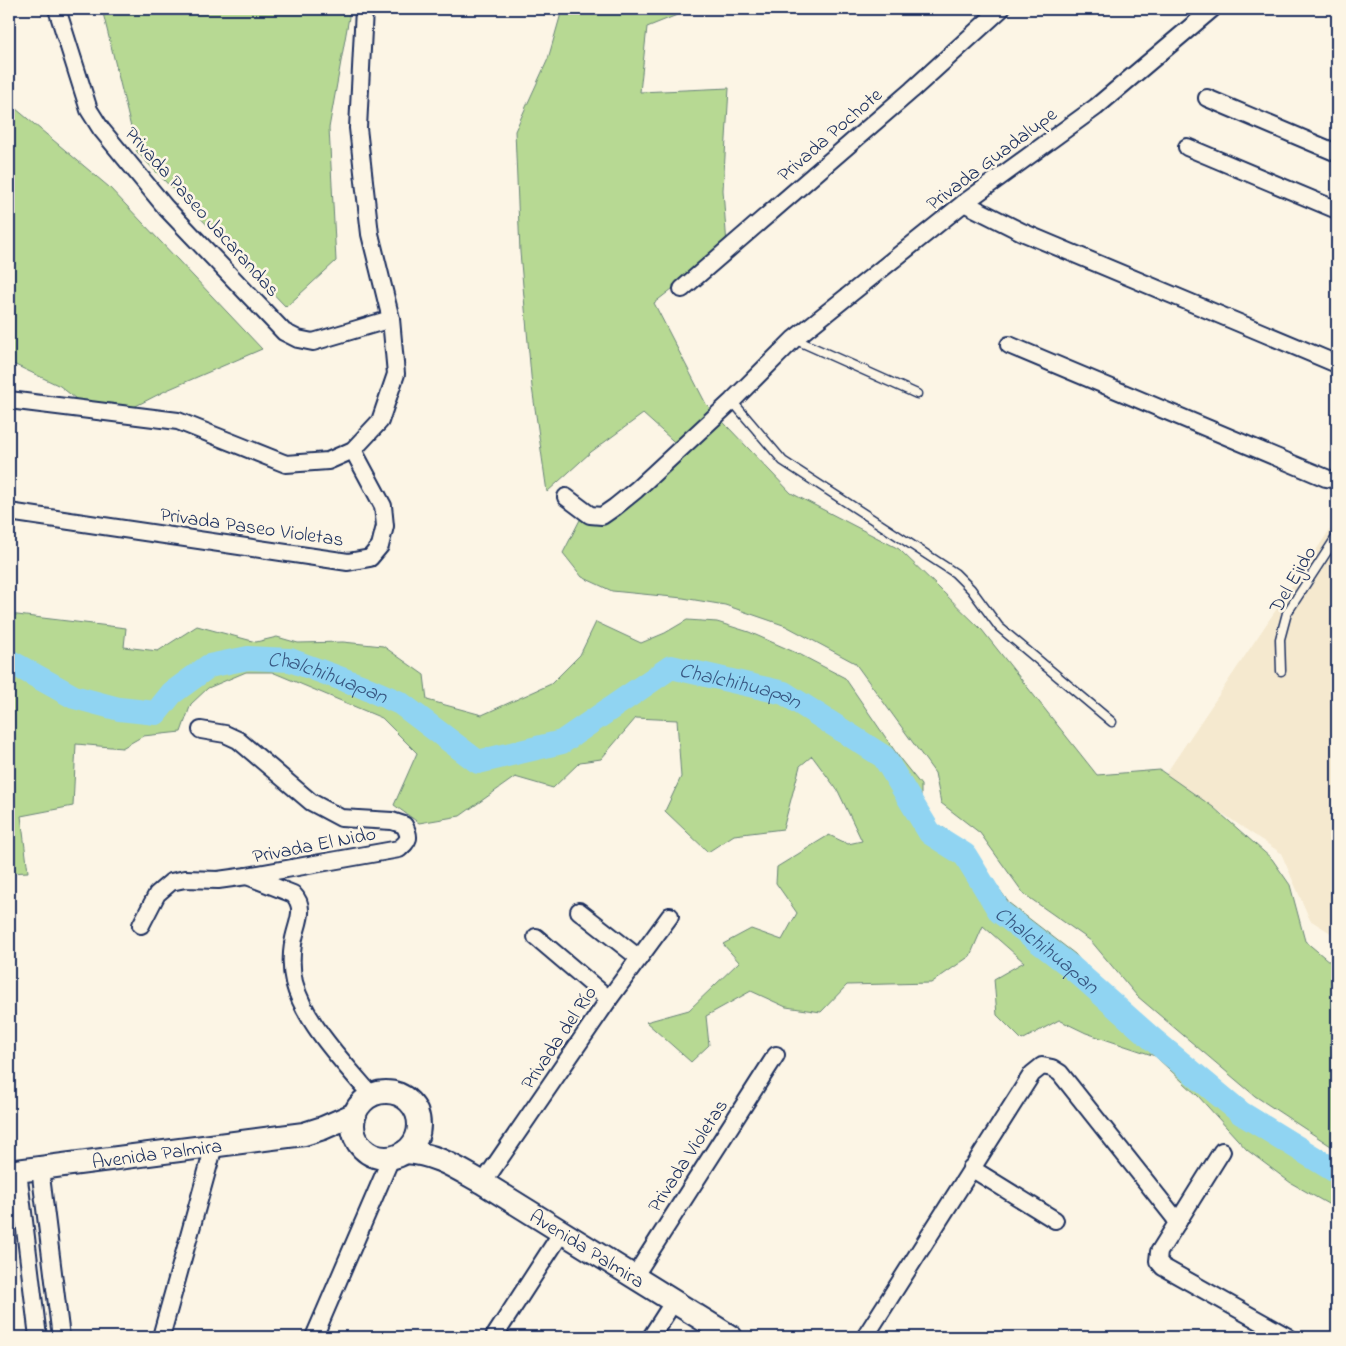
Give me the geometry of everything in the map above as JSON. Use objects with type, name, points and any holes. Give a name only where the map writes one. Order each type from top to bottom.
[{"type":"main road","points":[[386,1091],[394,1092],[408,1099],[417,1112],[419,1127],[415,1141],[398,1155],[381,1158],[372,1155],[358,1142],[354,1133],[353,1123],[355,1114],[359,1106],[371,1095],[386,1091]]},
{"type":"main road","name":"Avenida Palmira","points":[[22,1170],[304,1134],[355,1114]]},
{"type":"main road","name":"Avenida Palmira","points":[[419,1127],[428,1146],[443,1160]]},
{"type":"main road","name":"Avenida Palmira","points":[[304,1134],[327,1136],[365,1150]]},
{"type":"main road","name":"Avenida Palmira","points":[[398,1155],[425,1154],[443,1160],[731,1337]]},
{"type":"street","name":"Privada Paseo Jacarandas","points":[[57,9],[89,110],[101,129],[166,208],[284,332],[298,339],[312,342],[391,318]]},
{"type":"street","points":[[9,400],[178,421],[286,464],[328,461],[353,450],[380,421],[396,374],[391,318],[370,234],[358,128],[364,9]]},
{"type":"street","name":"Privada Pochote","points":[[682,289],[912,90],[1001,9]]},
{"type":"street","name":"Privada Guadalupe","points":[[566,497],[590,515],[602,516],[636,490],[732,401],[794,339],[964,203],[1096,107],[1212,9]]},
{"type":"street","points":[[1207,98],[1337,153]]},
{"type":"street","points":[[1187,147],[1337,210]]},
{"type":"street","points":[[964,203],[1022,232],[1337,364]]},
{"type":"street","points":[[1009,345],[1326,478],[1337,480]]},
{"type":"street","name":"Privada Paseo Violetas","points":[[9,512],[348,562],[370,558],[380,546],[385,526],[383,506],[353,450]]},
{"type":"street","name":"Privada El Nido","points":[[201,730],[225,734],[238,740],[311,802],[341,818],[392,821],[404,825],[408,834],[408,841],[399,850],[247,876]]},
{"type":"street","points":[[141,925],[157,894],[171,882],[185,879],[218,880],[247,876]]},
{"type":"street","name":"Privada El Nido","points":[[247,876],[293,894],[298,900],[300,917],[293,942],[291,965],[295,984],[310,1018],[371,1095]]},
{"type":"street","points":[[579,912],[639,958]]},
{"type":"street","name":"Privada del Río","points":[[483,1183],[609,999],[670,916]]},
{"type":"street","points":[[536,937],[609,999]]},
{"type":"street","name":"Privada Violetas","points":[[634,1277],[776,1055]]},
{"type":"street","points":[[865,1337],[1032,1074],[1042,1066],[1052,1068],[1060,1073],[1178,1222]]},
{"type":"street","points":[[161,1337],[214,1146]]},
{"type":"street","points":[[1222,1151],[1159,1252],[1158,1260],[1163,1267],[1288,1337]]},
{"type":"street","points":[[314,1337],[398,1155]]},
{"type":"street","points":[[971,1168],[1055,1220]]},
{"type":"street","points":[[22,1170],[38,1337]]},
{"type":"street","points":[[22,1170],[61,1337]]},
{"type":"street","points":[[494,1337],[562,1232]]},
{"type":"street","points":[[651,1337],[674,1301]]},
{"type":"lane","points":[[794,339],[917,394]]},
{"type":"lane","points":[[732,401],[783,461],[955,572],[971,589],[999,627],[1112,722]]},
{"type":"lane","name":"Del Ejido","points":[[1281,670],[1280,639],[1286,613],[1337,536]]},
{"type":"shaded area","points":[[1337,519],[1337,937],[1310,920],[1281,853],[1165,775]]},
{"type":"green space","points":[[102,9],[348,9],[349,17],[329,128],[336,261],[286,307],[137,152]]},
{"type":"green space","points":[[560,9],[692,9],[647,27],[640,92],[729,88],[723,190],[727,246],[654,303],[706,404],[791,493],[899,549],[982,630],[1097,775],[1160,770],[1213,807],[1272,859],[1290,885],[1305,941],[1330,962],[1337,955],[1337,1150],[1255,1096],[1137,996],[1091,941],[1024,894],[980,833],[941,803],[935,773],[855,663],[786,626],[725,605],[683,598],[612,591],[582,577],[563,553],[586,508],[611,515],[681,448],[643,414],[591,452],[547,492],[532,387],[520,252],[515,131],[548,59],[560,17]]},
{"type":"green space","points":[[9,103],[109,187],[262,349],[167,390],[128,410],[86,407],[60,386],[9,362]]},
{"type":"green space","points":[[9,614],[126,628],[124,647],[158,651],[197,626],[256,642],[277,637],[298,643],[343,642],[383,646],[424,675],[427,700],[482,715],[551,684],[580,655],[596,622],[641,643],[665,633],[687,620],[717,622],[749,632],[801,655],[845,678],[901,760],[921,785],[921,804],[927,819],[944,828],[971,849],[1009,903],[1075,954],[1109,996],[1127,1011],[1150,1037],[1183,1058],[1208,1085],[1281,1145],[1337,1183],[1337,1209],[1291,1183],[1247,1150],[1198,1096],[1155,1056],[1086,1033],[1059,1020],[1022,1040],[997,1015],[994,979],[1024,962],[983,926],[970,956],[931,983],[847,985],[821,1012],[786,1007],[751,991],[706,1016],[709,1045],[691,1062],[646,1022],[689,1010],[739,962],[723,944],[751,929],[782,940],[797,913],[776,883],[777,867],[829,835],[848,844],[862,841],[838,791],[812,756],[800,766],[783,829],[734,835],[708,852],[665,811],[681,777],[677,720],[636,718],[601,759],[580,762],[553,788],[515,777],[460,816],[419,823],[394,805],[417,753],[382,718],[272,672],[246,672],[208,688],[191,704],[181,732],[143,736],[122,748],[76,744],[73,806],[21,816],[28,872],[9,873]]},
{"type":"waterway","name":"Chalchihuapan","points":[[9,661],[74,697],[119,709],[156,713],[172,693],[209,666],[248,658],[290,660],[361,686],[400,703],[478,762],[562,742],[671,667],[784,693],[884,757],[930,833],[965,855],[1000,912],[1070,966],[1150,1037],[1241,1113],[1337,1172]]}]
